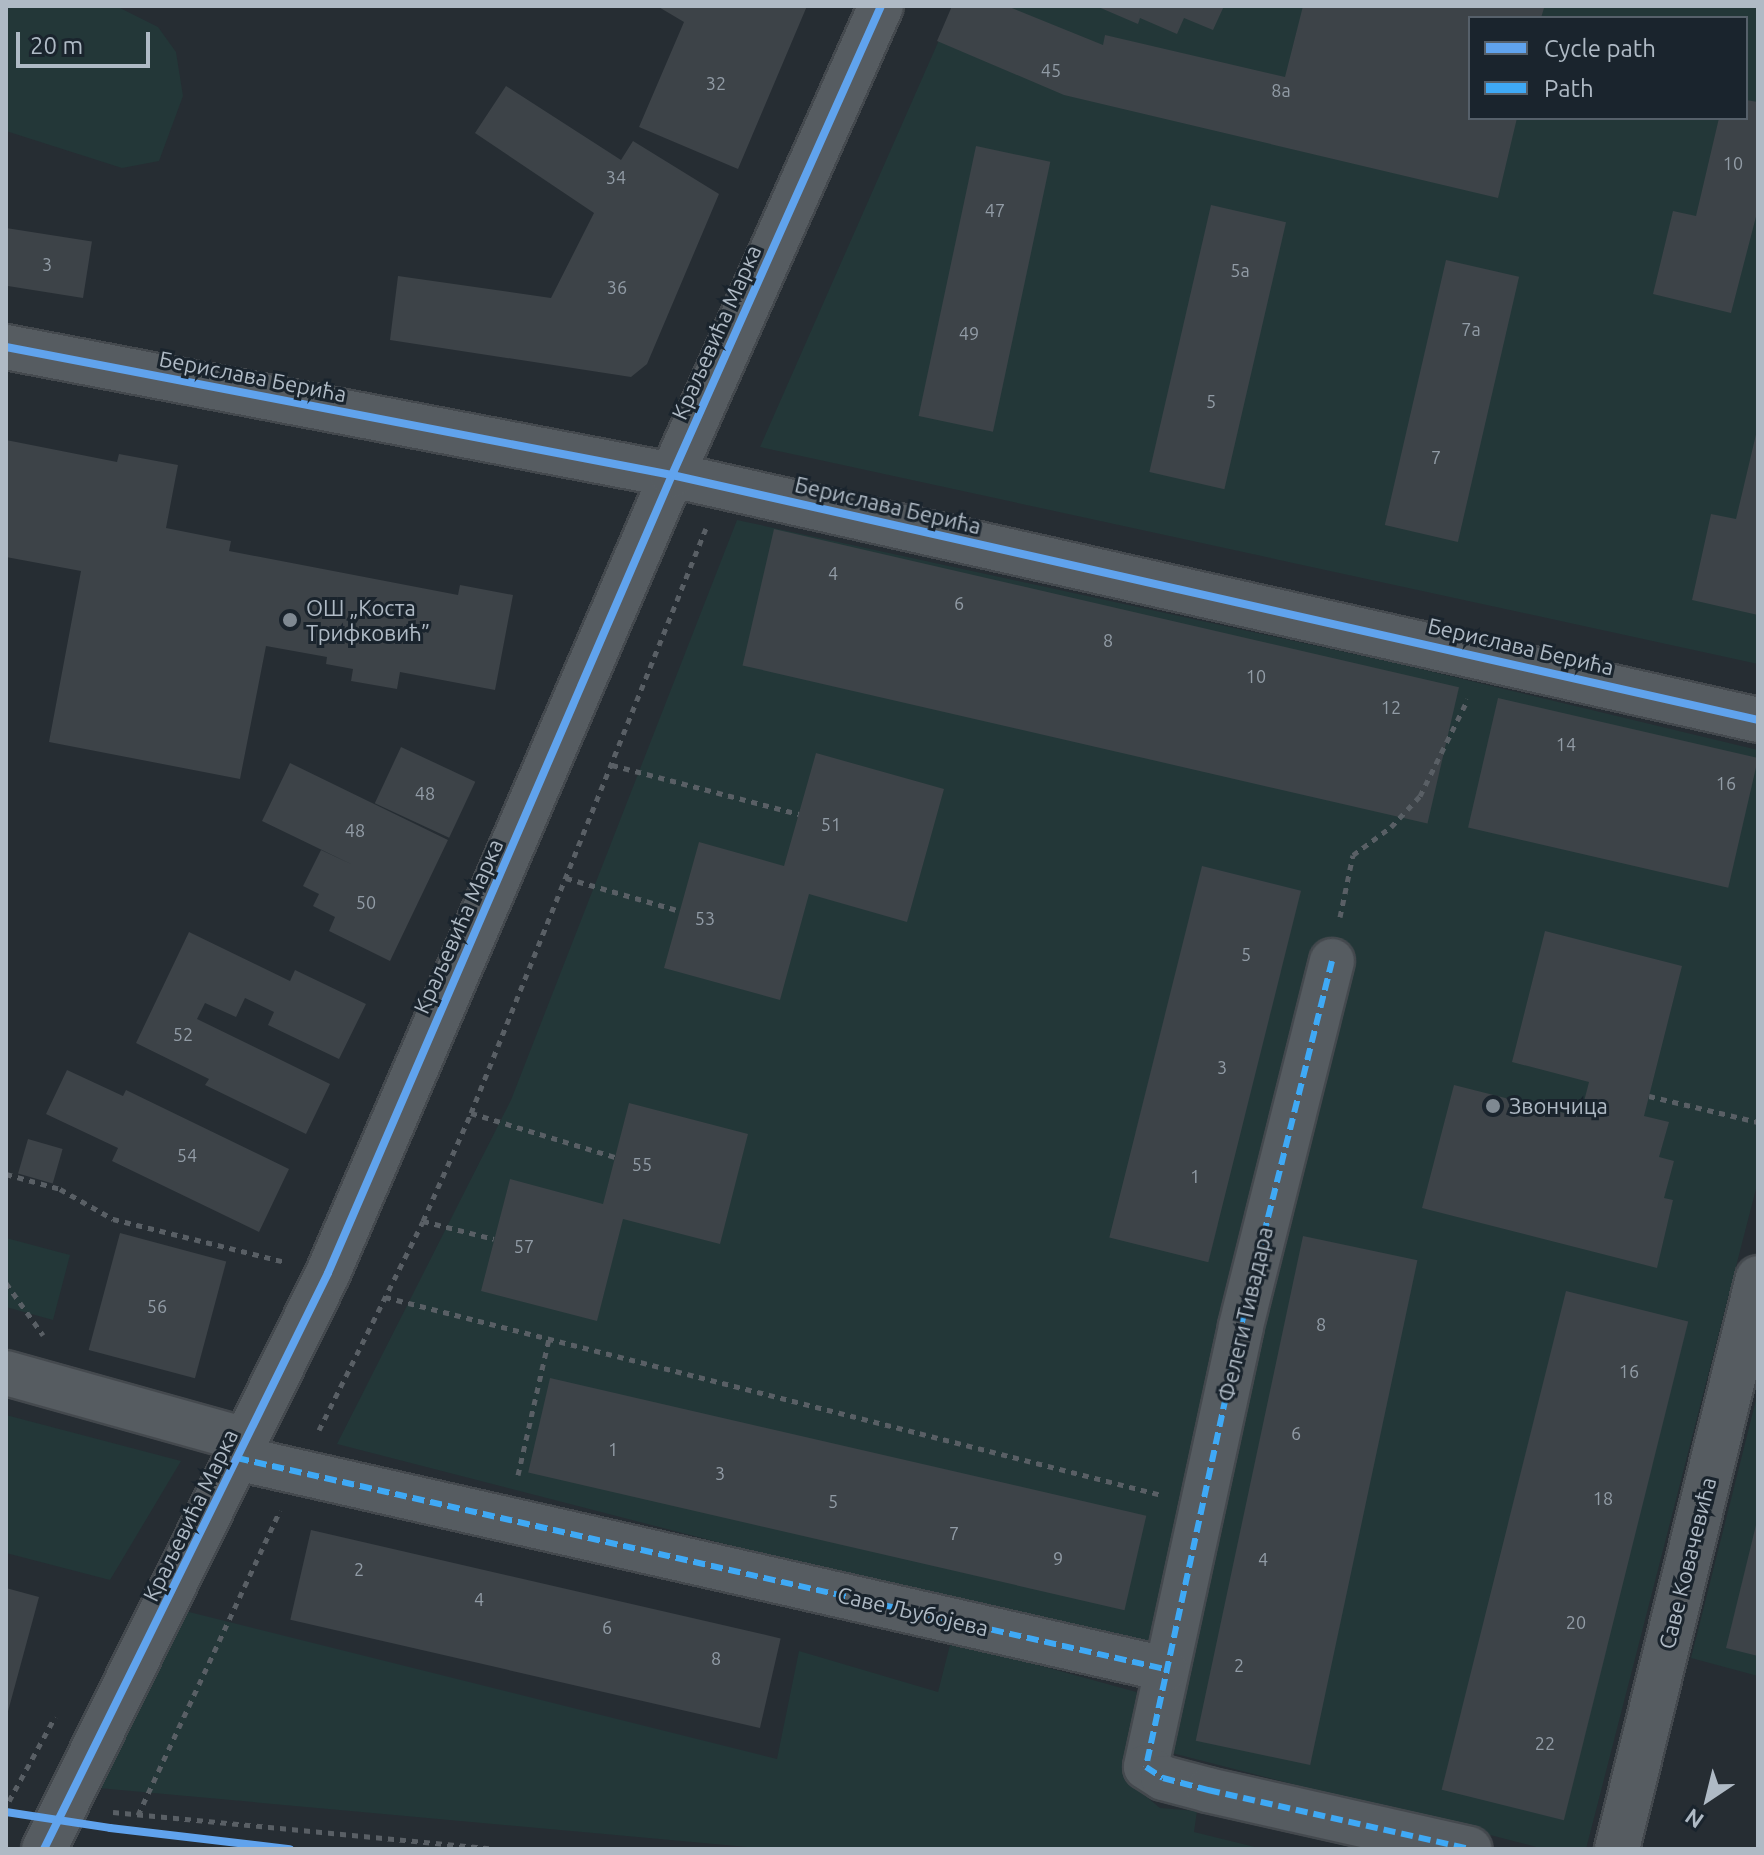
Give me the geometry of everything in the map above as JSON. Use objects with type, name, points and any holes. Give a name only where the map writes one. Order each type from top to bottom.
[{"type":"street","name":"Краљевића Марка","points":[[44,1849],[328,1273],[672,475],[881,6]]},
{"type":"street","name":"Берислава Берића","points":[[6,347],[672,475],[1758,720]]},
{"type":"street","name":"Фелеги Тивадара","points":[[1165,1669],[1241,1327],[1332,961]]},
{"type":"street","name":"Саве Ковачевића","points":[[1617,1849],[1758,1278]]},
{"type":"street","name":"Саве Љубојева","points":[[6,1373],[242,1449],[298,1471],[1165,1669]]},
{"type":"street","points":[[1165,1669],[1146,1767],[1163,1778],[1469,1849]]},
{"type":"path","points":[[138,1815],[298,1471],[423,1221],[471,1113],[722,486]]},
{"type":"path","points":[[1332,961],[1353,855],[1391,827],[1420,796],[1464,709]]},
{"type":"path","points":[[612,765],[799,814]]},
{"type":"path","points":[[566,878],[680,911]]},
{"type":"path","points":[[1649,1096],[1758,1122]]},
{"type":"path","points":[[471,1113],[615,1157]]},
{"type":"path","points":[[6,1174],[60,1189],[113,1219],[295,1265]]},
{"type":"path","points":[[423,1221],[494,1239]]},
{"type":"path","points":[[385,1297],[1201,1505]]},
{"type":"path","points":[[508,1519],[549,1339]]},
{"type":"path","points":[[6,1800],[494,1849]]},
{"type":"green space","points":[[6,6],[116,6],[158,27],[176,52],[183,96],[159,161],[122,168],[6,131]]},
{"type":"green space","points":[[954,6],[1758,6],[1758,664],[760,447]]},
{"type":"green space","points":[[737,520],[1400,664],[1758,750],[1758,1181],[1586,1849],[1544,1849],[1168,1752],[1187,1663],[337,1444],[511,1100]]},
{"type":"green space","points":[[6,1238],[70,1255],[53,1320],[6,1307]]},
{"type":"green space","points":[[1758,1392],[1758,1676],[1691,1658]]},
{"type":"green space","points":[[6,1415],[181,1461],[110,1580],[6,1553]]},
{"type":"green space","points":[[181,1610],[777,1759],[799,1651],[938,1692],[951,1641],[1140,1693],[1124,1778],[1160,1808],[1197,1811],[1194,1832],[1263,1849],[769,1849],[87,1787]]},
{"type":"building","points":[[657,6],[807,6],[738,169],[639,127],[684,22]]},
{"type":"building","points":[[952,6],[1007,6],[1103,45],[1105,35],[1285,77],[1303,6],[1544,8],[1542,16],[1468,16],[1468,120],[1517,120],[1498,198],[1064,95],[937,41]]},
{"type":"building","points":[[1096,6],[1224,6],[1213,30],[1184,18],[1177,34],[1140,18],[1138,24]]},
{"type":"building","points":[[506,86],[621,160],[633,141],[719,194],[647,364],[631,377],[390,340],[398,276],[551,298],[594,213],[475,133]]},
{"type":"building","points":[[1748,100],[1758,102],[1758,209],[1731,313],[1653,294],[1673,211],[1696,216],[1719,120],[1748,120]]},
{"type":"building","points":[[976,146],[1050,162],[993,432],[919,416]]},
{"type":"building","points":[[1211,205],[1286,222],[1224,489],[1149,472]]},
{"type":"building","points":[[6,228],[92,242],[83,298],[6,286]]},
{"type":"building","points":[[1446,260],[1519,277],[1458,542],[1385,525]]},
{"type":"building","points":[[1758,426],[1758,615],[1692,600],[1711,514],[1736,519]]},
{"type":"building","name":"ОШ „Коста Трифковић”","points":[[6,440],[117,462],[119,454],[178,465],[166,528],[231,541],[229,551],[458,595],[460,585],[513,595],[495,690],[400,672],[397,689],[351,681],[353,669],[326,664],[327,657],[266,646],[240,779],[49,742],[81,571],[6,557]]},
{"type":"building","points":[[774,529],[1459,687],[1427,824],[743,665]]},
{"type":"building","points":[[1498,698],[1758,758],[1728,888],[1468,828]]},
{"type":"building","points":[[401,747],[475,782],[449,838],[375,803]]},
{"type":"building","points":[[816,753],[944,789],[907,922],[809,894],[780,1000],[664,968],[699,842],[784,866]]},
{"type":"building","points":[[290,763],[448,840],[390,961],[329,931],[335,917],[313,906],[319,894],[303,886],[321,850],[353,865],[262,821]]},
{"type":"building","points":[[1202,866],[1301,891],[1208,1262],[1109,1238]]},
{"type":"building","name":"Звончица","points":[[1545,931],[1682,966],[1644,1116],[1669,1122],[1659,1157],[1674,1161],[1664,1198],[1673,1200],[1657,1268],[1422,1208],[1454,1085],[1580,1117],[1589,1082],[1512,1062]]},
{"type":"building","points":[[189,932],[290,981],[295,970],[366,1004],[339,1059],[268,1025],[274,1012],[245,998],[236,1017],[205,1003],[197,1019],[330,1084],[306,1134],[205,1085],[209,1079],[136,1043]]},
{"type":"building","points":[[67,1070],[123,1096],[126,1090],[289,1169],[259,1232],[112,1161],[118,1148],[46,1114]]},
{"type":"building","points":[[629,1103],[748,1134],[720,1244],[623,1219],[597,1321],[481,1291],[510,1179],[603,1204]]},
{"type":"building","points":[[28,1139],[63,1149],[53,1184],[18,1174]]},
{"type":"building","points":[[120,1233],[226,1261],[195,1378],[89,1350]]},
{"type":"building","points":[[1303,1236],[1417,1260],[1310,1765],[1196,1741]]},
{"type":"building","points":[[1566,1291],[1688,1321],[1564,1820],[1442,1790]]},
{"type":"building","points":[[550,1378],[1146,1516],[1124,1610],[528,1473]]},
{"type":"building","points":[[1758,1522],[1758,1656],[1726,1648]]},
{"type":"building","points":[[311,1530],[781,1638],[760,1728],[290,1620]]},
{"type":"building","points":[[6,1588],[39,1597],[7,1715],[6,1715]]},
{"type":"marked path","points":[[1332,961],[1241,1327],[1146,1767],[1163,1778],[1208,1790],[1469,1849]]},
{"type":"marked path","points":[[237,1458],[1165,1669]]},
{"type":"cycle path","points":[[44,1849],[328,1273],[672,475],[881,6]]},
{"type":"cycle path","points":[[6,347],[672,475],[1758,720]]},
{"type":"cycle path","points":[[6,1812],[110,1828],[290,1849]]},
{"type":"place","name":"ОШ „Коста Трифковић”","points":[[290,620]]},
{"type":"place","name":"Звончица","points":[[1493,1106]]}]
